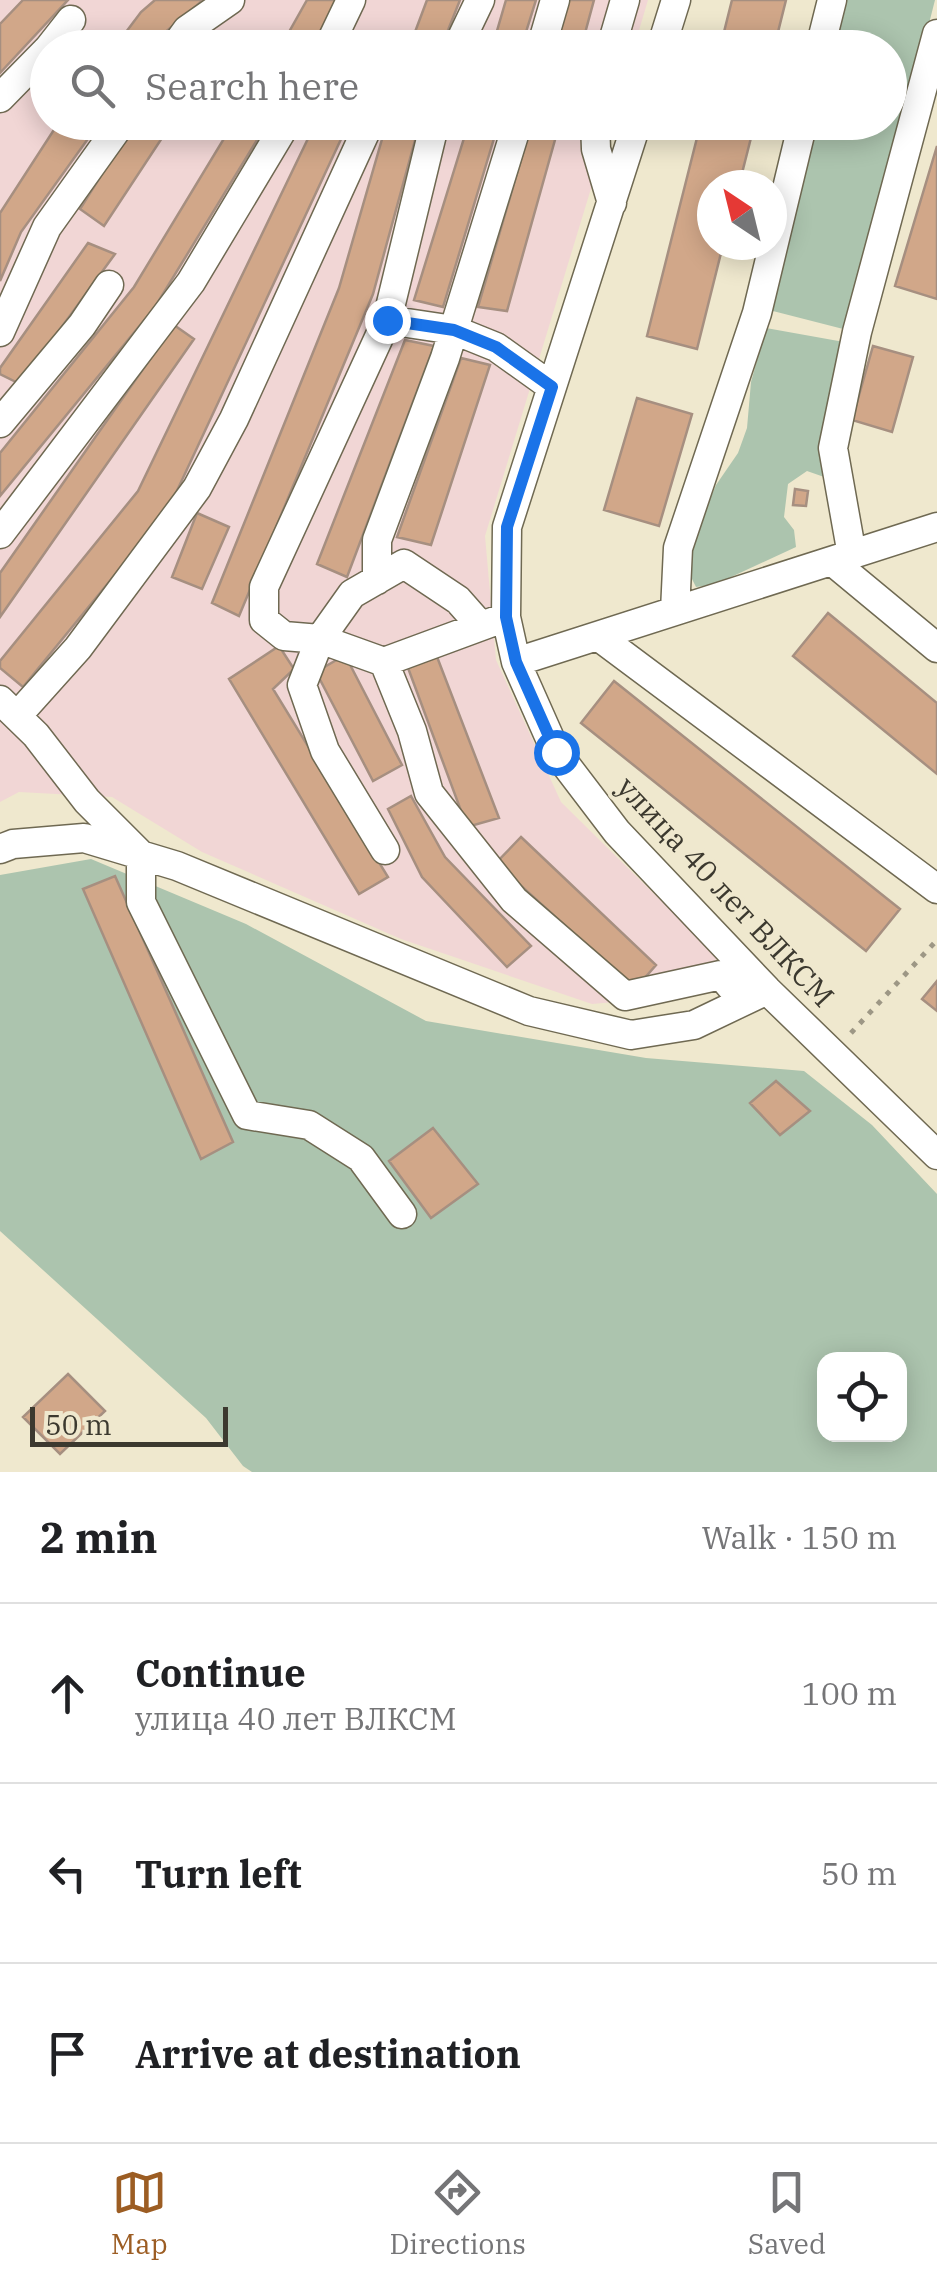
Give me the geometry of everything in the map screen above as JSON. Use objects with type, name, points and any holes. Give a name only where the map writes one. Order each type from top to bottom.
[{"type":"street","points":[[187,30],[230,0]]},
{"type":"street","points":[[337,30],[351,0]]},
{"type":"street","points":[[465,30],[480,0]]},
{"type":"street","points":[[546,30],[555,0]]},
{"type":"street","points":[[616,30],[625,0]]},
{"type":"street","points":[[667,30],[676,0]]},
{"type":"street","points":[[824,30],[832,0]]},
{"type":"street","points":[[63,30],[71,20]]},
{"type":"street","points":[[937,34],[857,332],[833,448],[842,558],[937,648]]},
{"type":"street","points":[[0,98],[30,67]]},
{"type":"street","points":[[0,332],[47,227],[109,140]]},
{"type":"street","points":[[0,534],[191,282],[276,140]]},
{"type":"street","points":[[362,140],[250,384],[197,488],[78,648],[8,708],[36,735],[87,801],[140,855],[141,902],[247,1115],[309,1125],[361,1158],[402,1214]]},
{"type":"street","points":[[431,140],[387,320],[264,587],[264,620],[284,636],[320,639],[384,662],[493,621]]},
{"type":"street","points":[[377,580],[377,540],[454,330],[512,140]]},
{"type":"street","points":[[596,140],[612,204]]},
{"type":"street","name":"улица 40 лет ВЛКСМ","points":[[632,140],[507,527],[493,621],[556,752],[617,832],[755,995],[937,1155]]},
{"type":"street","points":[[675,611],[678,548],[758,313],[798,140]]},
{"type":"street","points":[[0,423],[82,325],[109,286]]},
{"type":"street","points":[[387,320],[454,330],[496,347],[552,387]]},
{"type":"street","points":[[516,662],[937,526]]},
{"type":"street","points":[[385,850],[325,751],[302,686],[320,639],[352,594],[404,564],[493,621]]},
{"type":"street","points":[[598,636],[937,888]]},
{"type":"street","points":[[384,662],[412,731],[429,793],[514,900],[624,996],[721,975],[755,995]]},
{"type":"street","points":[[0,849],[13,844],[84,838],[176,866],[529,1011],[631,1034],[694,1025],[755,995]]},
{"type":"path","points":[[851,1032],[937,940]]},
{"type":"shaded area","points":[[0,0],[648,0],[639,30],[30,30],[30,140],[606,140],[485,536],[496,660],[561,802],[717,956],[707,994],[592,1004],[401,939],[202,852],[112,797],[19,792],[0,802]]},
{"type":"green space","points":[[844,0],[935,0],[907,110],[907,30],[837,30]]},
{"type":"green space","points":[[810,140],[899,140],[851,331],[769,310],[781,260],[787,260],[787,235]]},
{"type":"green space","points":[[766,328],[844,342],[825,425],[827,478],[807,471],[788,484],[784,517],[794,530],[796,547],[716,584],[696,587],[687,569],[699,525],[716,485],[738,453],[747,428],[751,382]]},
{"type":"green space","points":[[91,859],[246,924],[426,1021],[646,1058],[804,1071],[872,1125],[937,1194],[937,1472],[252,1472],[206,1418],[0,1231],[0,875]]},
{"type":"building","points":[[23,0],[68,0],[40,30],[30,30],[30,41],[0,73],[0,24]]},
{"type":"building","points":[[155,0],[203,0],[168,30],[128,30]]},
{"type":"building","points":[[307,0],[339,0],[323,30],[290,30]]},
{"type":"building","points":[[427,0],[460,0],[448,30],[416,30]]},
{"type":"building","points":[[506,0],[536,0],[527,30],[497,30]]},
{"type":"building","points":[[568,0],[594,0],[586,30],[559,30]]},
{"type":"building","points":[[732,0],[786,0],[778,30],[724,30]]},
{"type":"building","points":[[47,140],[87,140],[21,232],[0,281],[0,213]]},
{"type":"building","points":[[123,140],[161,140],[104,226],[80,209]]},
{"type":"building","points":[[223,140],[257,140],[155,307],[0,496],[0,453],[134,287]]},
{"type":"building","points":[[307,140],[341,140],[168,510],[23,687],[0,668],[0,661],[138,491]]},
{"type":"building","points":[[382,140],[415,140],[373,294],[239,616],[212,603],[339,288]]},
{"type":"building","points":[[463,140],[494,140],[443,307],[414,300]]},
{"type":"building","points":[[527,140],[555,140],[507,311],[478,307]]},
{"type":"building","points":[[696,140],[750,140],[743,170],[697,170],[697,260],[719,260],[697,349],[647,336]]},
{"type":"building","points":[[937,146],[937,299],[895,286]]},
{"type":"building","points":[[88,243],[115,254],[20,384],[0,374],[0,368]]},
{"type":"building","points":[[174,325],[194,339],[0,617],[0,573]]},
{"type":"building","points":[[405,340],[434,346],[347,577],[317,564]]},
{"type":"building","points":[[873,346],[913,357],[892,432],[852,420]]},
{"type":"building","points":[[461,358],[490,365],[431,545],[397,537]]},
{"type":"building","points":[[637,398],[692,414],[659,526],[604,510]]},
{"type":"building","points":[[795,489],[808,491],[806,506],[793,505]]},
{"type":"building","points":[[197,513],[229,527],[202,589],[172,577]]},
{"type":"building","points":[[828,613],[937,703],[937,774],[793,656]]},
{"type":"building","points":[[279,646],[294,669],[273,689],[388,877],[359,894],[229,679]]},
{"type":"building","points":[[434,649],[499,818],[467,827],[404,657]]},
{"type":"building","points":[[345,655],[402,765],[373,781],[316,672]]},
{"type":"building","points":[[614,681],[900,909],[866,951],[581,723]]},
{"type":"building","points":[[411,796],[445,857],[531,946],[507,967],[422,877],[388,809]]},
{"type":"building","points":[[521,837],[656,965],[635,989],[496,863]]},
{"type":"building","points":[[115,876],[233,1142],[201,1159],[83,889]]},
{"type":"building","points":[[937,981],[937,1011],[922,999]]},
{"type":"building","points":[[776,1081],[810,1111],[780,1135],[750,1103]]},
{"type":"building","points":[[433,1128],[478,1184],[431,1218],[389,1161]]},
{"type":"building","points":[[68,1374],[105,1411],[60,1454],[23,1417]]},
{"type":"route","points":[[387,320],[454,330],[496,347],[552,387],[507,527],[506,617],[516,662],[556,752]]}]
